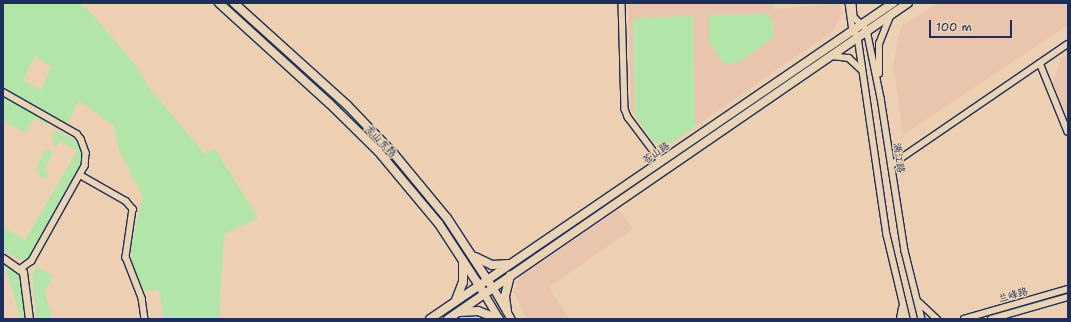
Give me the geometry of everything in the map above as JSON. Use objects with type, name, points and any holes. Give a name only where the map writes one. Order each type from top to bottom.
[{"type":"main road","name":"龙山东路","points":[[219,3],[373,147],[425,206],[461,257],[484,294]]},
{"type":"main road","name":"龙山东路","points":[[234,3],[342,100],[385,144],[430,196],[472,254],[493,288]]},
{"type":"main road","name":"苍山路","points":[[865,27],[893,3]]},
{"type":"main road","name":"苍山路","points":[[430,319],[516,262],[661,161],[855,33],[893,13],[908,3]]},
{"type":"main road","name":"苍山路","points":[[448,319],[830,56],[855,33]]},
{"type":"main road","points":[[472,254],[492,265],[516,262]]},
{"type":"main road","points":[[453,304],[463,282],[461,257]]},
{"type":"main road","points":[[507,311],[505,296],[510,276]]},
{"type":"main road","points":[[457,312],[478,311],[499,319]]},
{"type":"street","points":[[622,3],[625,108],[628,117],[661,161]]},
{"type":"street","points":[[849,3],[862,71],[884,217],[907,319]]},
{"type":"street","name":"满江路","points":[[853,3],[854,17],[865,27],[881,98],[890,165],[904,245],[922,319]]},
{"type":"street","points":[[881,98],[879,44],[884,28],[893,13]]},
{"type":"street","points":[[890,165],[1068,44]]},
{"type":"street","points":[[830,56],[849,58],[862,71]]},
{"type":"street","points":[[1040,63],[1068,132]]},
{"type":"street","points":[[3,92],[81,139],[87,160],[32,261],[21,269]]},
{"type":"street","points":[[80,175],[126,200],[133,209],[126,257],[142,298],[145,319]]},
{"type":"street","points":[[3,258],[21,269],[25,281],[29,319]]},
{"type":"street","name":"龙山东路","points":[[493,288],[511,319]]},
{"type":"street","name":"兰峰路","points":[[964,319],[1068,289]]},
{"type":"street","points":[[915,293],[923,308],[937,319]]},
{"type":"street","name":"龙山东路","points":[[484,294],[499,319]]},
{"type":"street","points":[[900,319],[901,296]]},
{"type":"street","name":"兰峰路","points":[[991,319],[1068,297]]},
{"type":"shaded area","points":[[628,3],[773,3],[774,9],[840,4],[842,13],[833,31],[671,143],[654,143],[631,110]]},
{"type":"shaded area","points":[[938,3],[1068,3],[1068,25],[903,135],[893,65],[901,26]]},
{"type":"shaded area","points":[[1068,55],[1068,117],[1053,84],[1061,58]]},
{"type":"shaded area","points":[[619,209],[633,229],[549,287],[569,319],[527,319],[514,293],[519,278]]},
{"type":"green space","points":[[3,3],[79,3],[93,15],[137,67],[150,89],[205,154],[215,149],[258,218],[224,234],[219,319],[164,319],[159,290],[144,291],[131,264],[131,247],[143,197],[119,150],[114,126],[79,101],[66,125],[3,88]],"holes":[[[35,56],[51,67],[41,90],[23,80]]]},
{"type":"green space","points":[[767,14],[773,23],[773,38],[738,63],[723,63],[709,42],[709,15]]},
{"type":"green space","points":[[693,16],[695,127],[671,143],[654,143],[635,116],[633,18]]},
{"type":"green space","points":[[3,95],[49,120],[47,125],[34,118],[25,133],[3,121]]},
{"type":"green space","points":[[56,130],[82,144],[85,159],[30,259],[19,259],[3,250],[3,227],[25,240],[77,151],[60,141],[56,148],[54,146],[52,136]]},
{"type":"green space","points":[[46,149],[53,153],[44,170],[49,173],[45,179],[40,176],[37,166]]},
{"type":"green space","points":[[3,260],[15,268],[23,287],[27,319],[21,319]]},
{"type":"green space","points":[[36,266],[53,276],[45,292],[52,319],[37,319],[32,275]]}]
